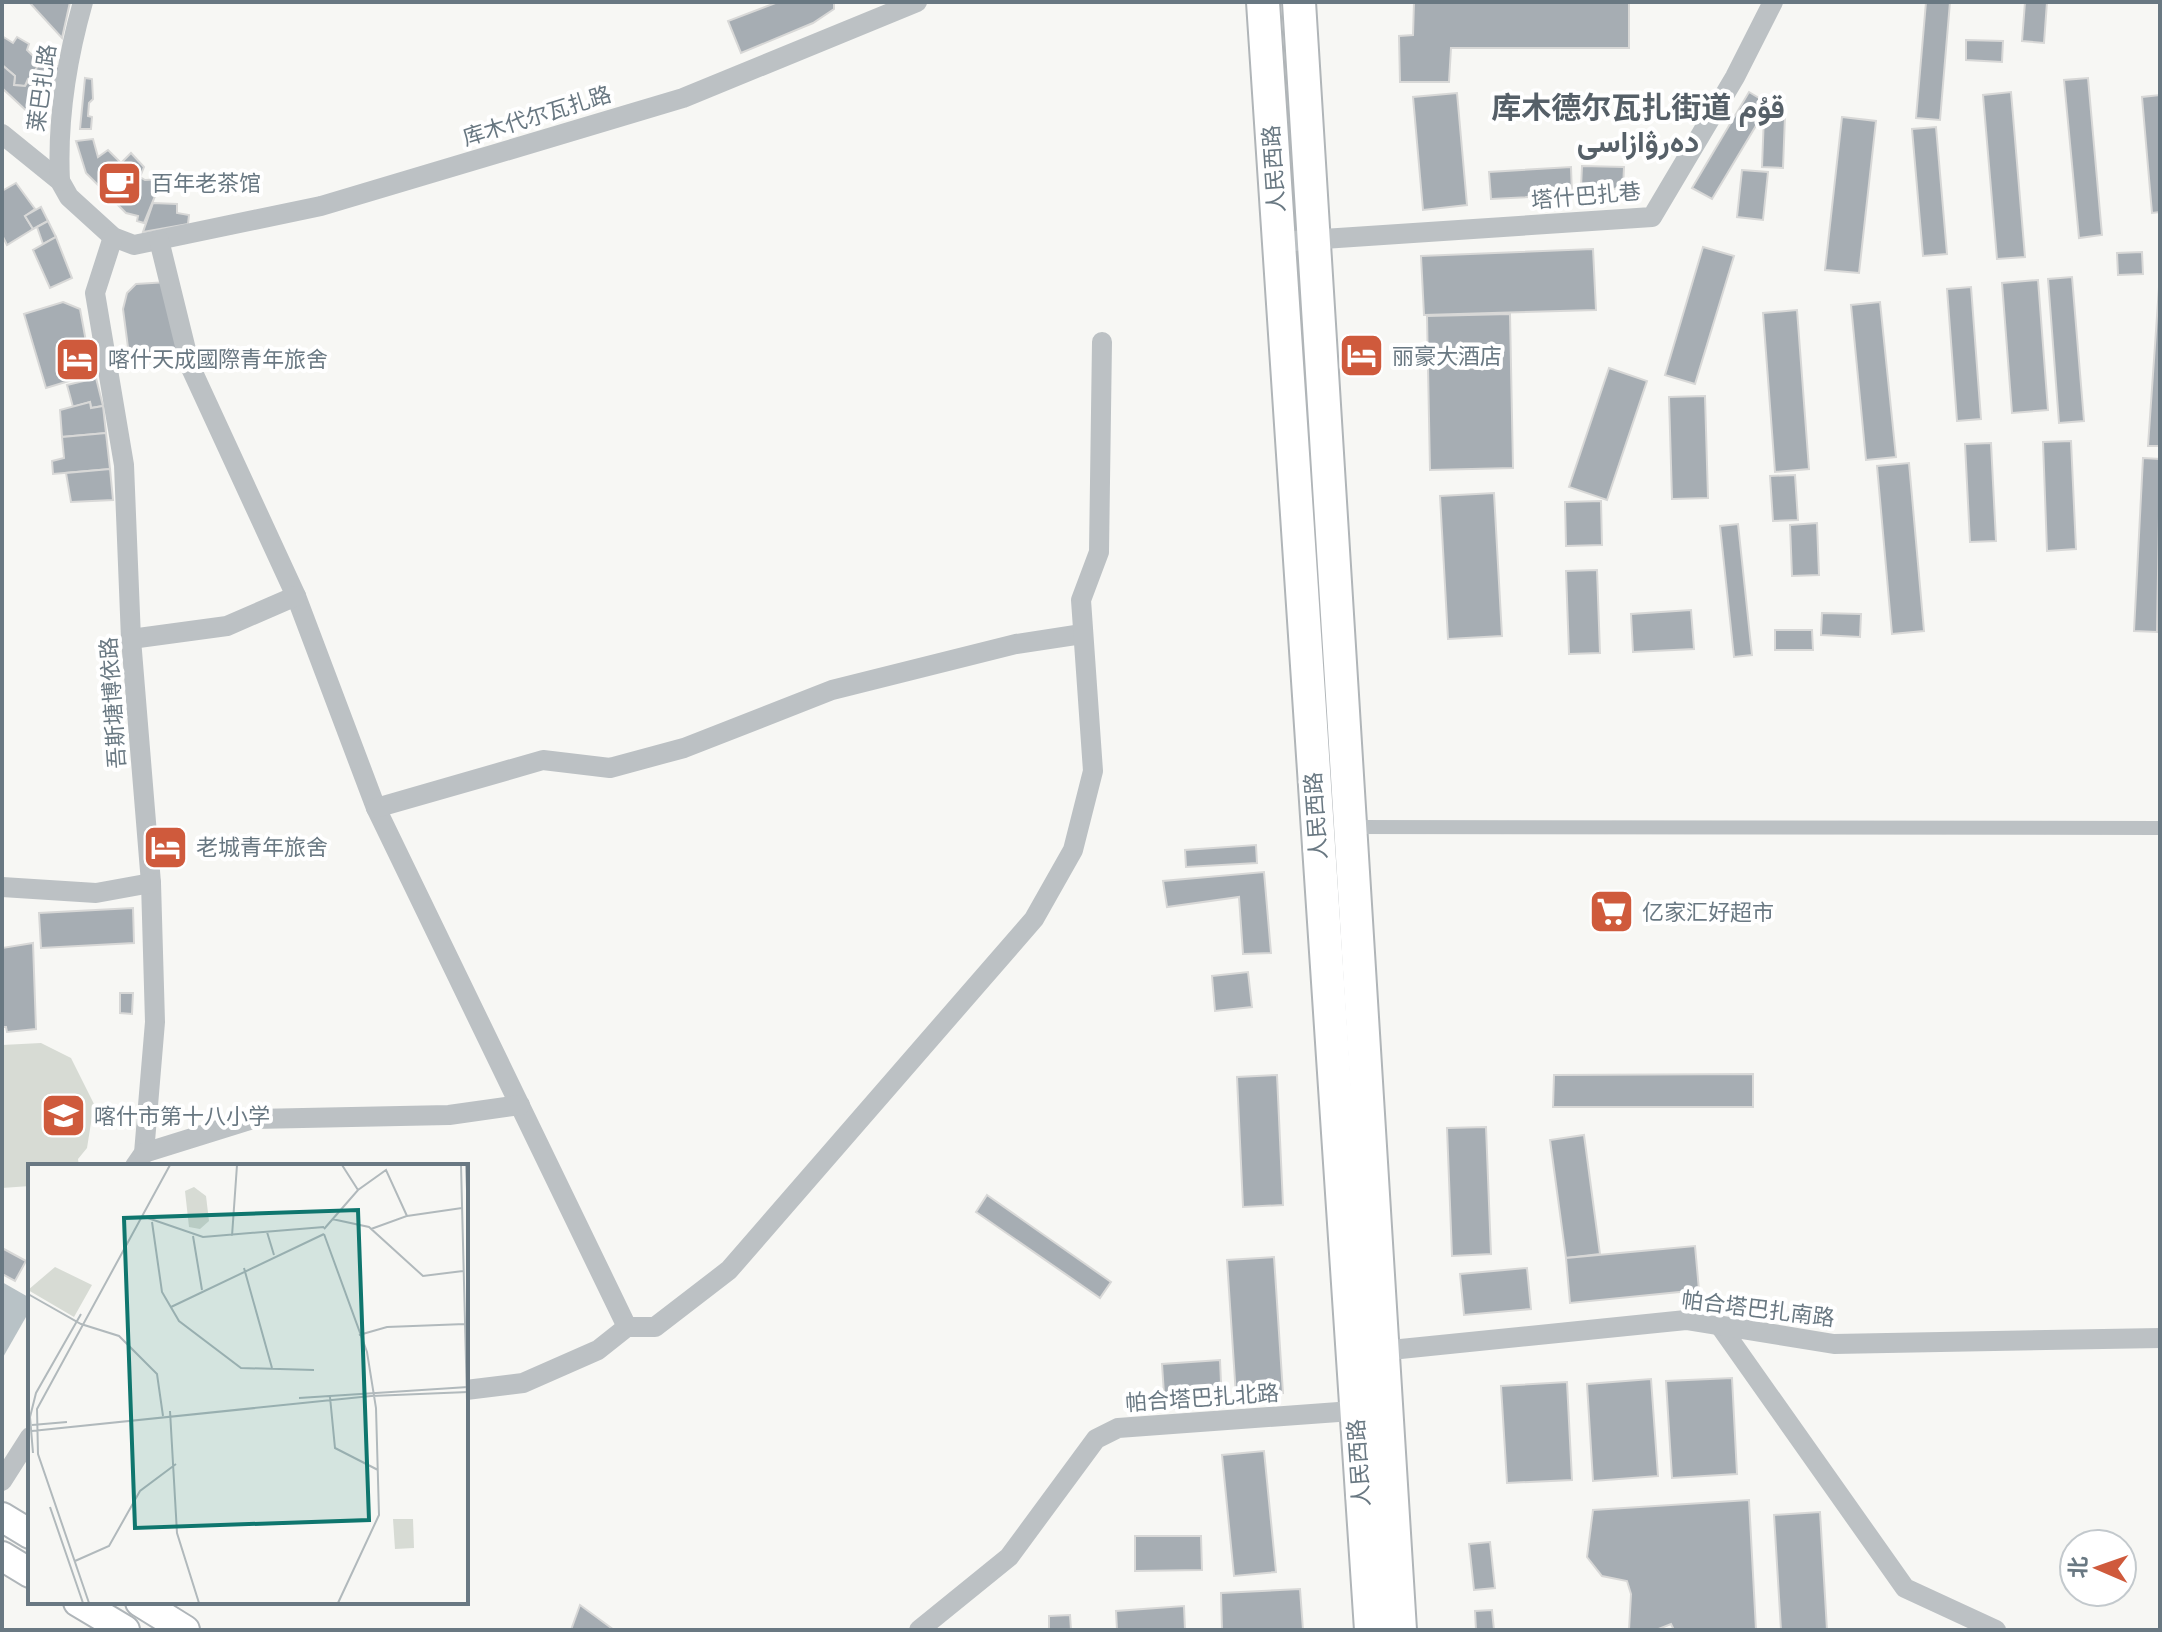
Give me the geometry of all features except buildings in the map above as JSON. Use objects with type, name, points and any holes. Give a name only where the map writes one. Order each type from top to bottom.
[{"type":"main road","name":"人民西路","points":[[1263,2],[1278,242],[1370,1410],[1371,1630]]},
{"type":"main road","name":"人民西路","points":[[1299,2],[1348,827],[1366,1352]]},
{"type":"main road","name":"人民西路","points":[[1370,1410],[1400,1630]]},
{"type":"main road","points":[[2,1517],[28,1533]]},
{"type":"main road","points":[[2,1556],[28,1572]]},
{"type":"main road","points":[[81,1604],[125,1630]]},
{"type":"main road","points":[[143,1604],[185,1630]]},
{"type":"street","name":"莱巴扎路","points":[[60,181],[61,98],[83,2]]},
{"type":"street","name":"库木代尔瓦扎路","points":[[113,237],[134,245],[321,206],[683,98],[867,11],[917,2]]},
{"type":"street","name":"塔什巴扎巷","points":[[1278,242],[1652,217],[1735,77],[1773,2]]},
{"type":"street","points":[[2,134],[60,181],[69,197],[113,237]]},
{"type":"street","name":"吾斯塘博依路","points":[[113,237],[95,293],[124,465],[131,639],[151,883],[155,1022],[140,1160]]},
{"type":"street","points":[[159,240],[190,366],[296,596],[376,808],[627,1327]]},
{"type":"street","points":[[468,1390],[523,1383],[598,1350],[627,1327],[655,1327],[729,1270],[1034,919],[1073,850],[1093,771],[1081,600],[1099,552],[1102,342]]},
{"type":"street","points":[[131,639],[227,626],[296,596]]},
{"type":"street","points":[[376,808],[543,760],[610,768],[684,748],[832,690],[939,661],[1082,634]]},
{"type":"street","points":[[1348,827],[2160,828]]},
{"type":"street","points":[[2,887],[96,893],[151,883]]},
{"type":"street","points":[[140,1160],[253,1119],[449,1115],[520,1105]]},
{"type":"street","name":"帕合塔巴扎南路","points":[[1366,1352],[1686,1320],[1834,1344],[2160,1338]]},
{"type":"street","points":[[1720,1326],[1905,1588],[1996,1630]]},
{"type":"street","name":"帕合塔巴扎北路","points":[[919,1630],[1009,1557],[1096,1439],[1118,1428],[1370,1410]]},
{"type":"street","points":[[2,1481],[28,1440]]},
{"type":"shaded area","points":[[41,1043],[71,1058],[94,1104],[87,1148],[78,1159],[79,1164],[28,1164],[28,1186],[2,1188],[2,1045]]},
{"type":"shaded area","points":[[2,1282],[28,1297],[28,1314],[2,1359]]},
{"type":"place","name":"百年老茶馆","points":[[120,183]]},
{"type":"place","name":"丽豪大酒店","points":[[1361,356]]},
{"type":"place","name":"喀什天成國際青年旅舍","points":[[77,359]]},
{"type":"place","name":"老城青年旅舍","points":[[165,847]]},
{"type":"place","name":"亿家汇好超市","points":[[1611,912]]},
{"type":"place","name":"喀什市第十八小学","points":[[63,1116]]},
{"type":"district","name":"库木德尔瓦扎街道 قۇم دەرۋازاسى","points":[[1638,124]]}]
